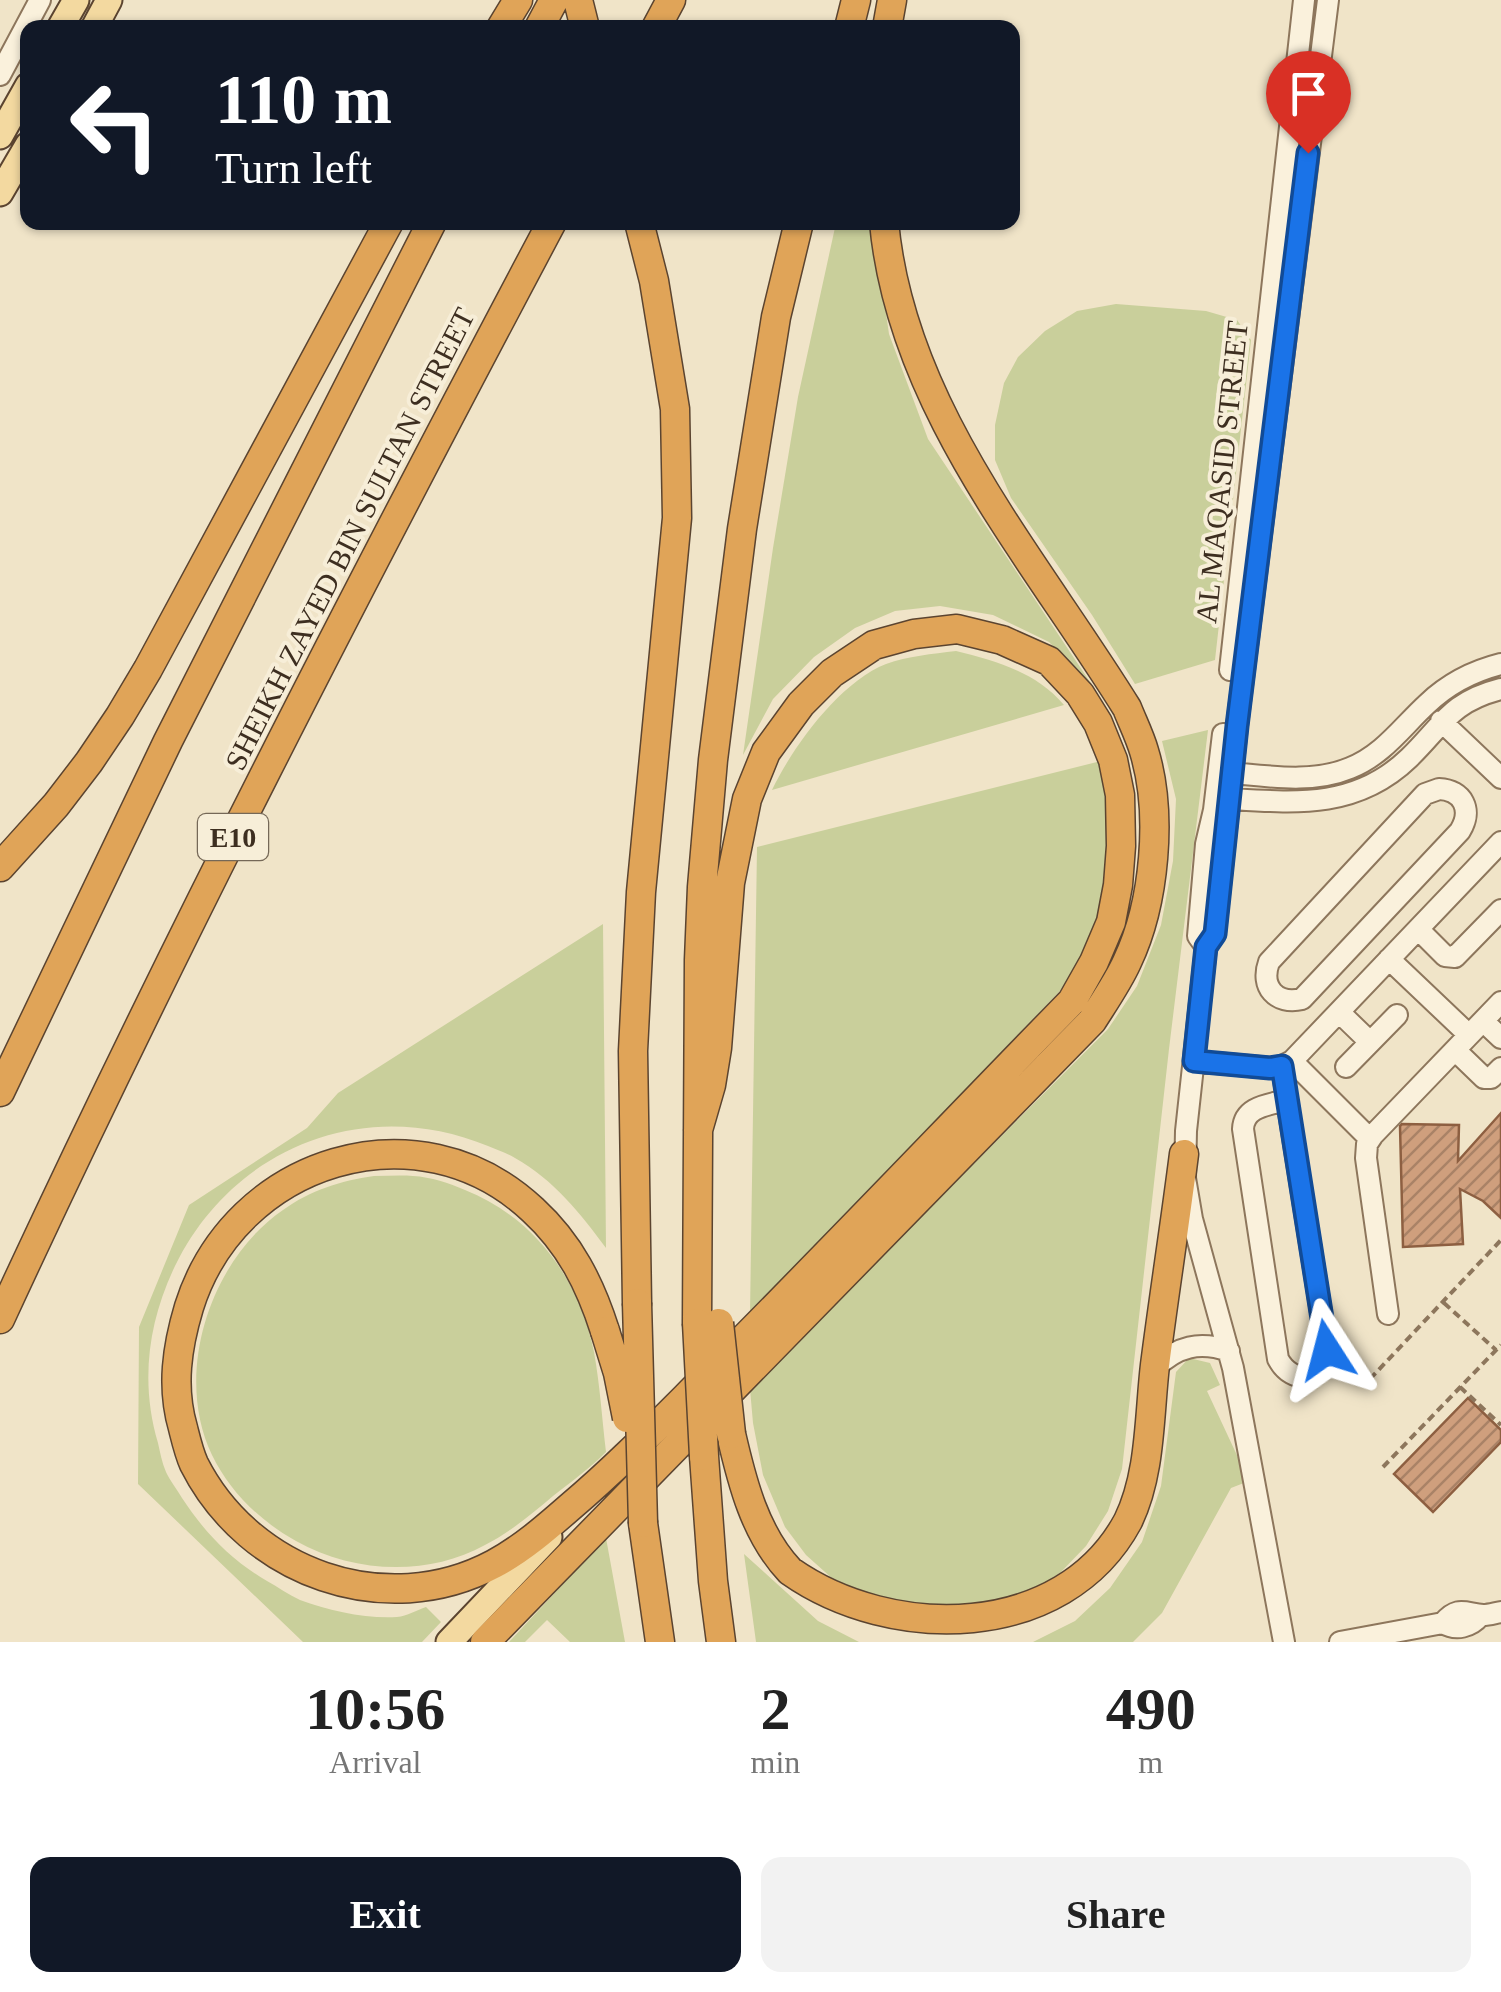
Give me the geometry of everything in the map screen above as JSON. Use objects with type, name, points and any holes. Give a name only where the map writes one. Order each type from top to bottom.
[{"type":"highway","points":[[0,867],[56,805],[120,716],[384,230]]},
{"type":"highway","points":[[0,1092],[168,740],[428,230]]},
{"type":"highway","name":"SHEIKH ZAYED BIN SULTAN STREET","points":[[0,1319],[81,1143],[274,753],[548,230]]},
{"type":"highway","points":[[640,230],[654,280],[674,409],[677,518],[641,892],[633,1051],[644,1523]]},
{"type":"highway","points":[[716,885],[714,760],[745,510],[776,317],[797,230]]},
{"type":"highway","points":[[484,1642],[1092,1021],[1128,961],[1148,898],[1155,846],[1145,753],[1127,708],[960,450],[900,311],[885,230]]},
{"type":"highway","points":[[660,1642],[644,1523],[618,1372],[578,1263],[531,1207],[500,1184],[457,1164],[417,1155],[335,1161],[268,1195],[236,1224],[212,1254],[193,1294],[180,1334],[175,1372],[180,1420],[193,1462],[216,1499],[240,1528],[272,1551],[311,1574],[358,1586],[399,1588],[450,1582],[493,1564],[538,1536],[608,1475],[746,1338],[1072,1000],[1094,962],[1111,922],[1118,886],[1120,796],[1114,760],[1080,694],[1049,660],[1002,640],[957,629],[914,634],[874,645],[832,673],[801,704],[766,752],[716,885],[699,960],[698,1212],[711,1262],[708,1323],[704,1456],[721,1642]]},
{"type":"highway","points":[[708,1323],[742,1481],[765,1538],[790,1570],[820,1598],[852,1618],[918,1638],[952,1639],[994,1632],[1034,1617],[1075,1590],[1104,1559],[1128,1520],[1144,1474],[1184,1154]]},
{"type":"main road","points":[[0,136],[20,100]]},
{"type":"main road","points":[[0,193],[20,159]]},
{"type":"main road","points":[[448,1642],[608,1475]]},
{"type":"street","name":"AL MAQASID STREET","points":[[1249,572],[1304,0]]},
{"type":"street","name":"AL MAQASID STREET","points":[[1284,1642],[1229,1351],[1192,1219],[1184,1154],[1206,947],[1198,932],[1206,844],[1223,798],[1249,572],[1328,0]]},
{"type":"street","points":[[0,75],[20,38]]},
{"type":"street","points":[[1226,772],[1314,778],[1350,768],[1389,744],[1442,691],[1475,672],[1501,664]]},
{"type":"street","points":[[1223,798],[1310,802],[1348,795],[1384,779],[1464,704],[1501,689]]},
{"type":"street","points":[[1441,722],[1501,778]]},
{"type":"street","points":[[1432,790],[1453,791],[1467,809],[1465,824],[1308,992],[1295,1001],[1276,996],[1265,978],[1269,962],[1426,794],[1432,790]]},
{"type":"street","points":[[1456,836],[1482,862]]},
{"type":"street","points":[[1194,1061],[1270,1068],[1287,1064],[1500,844]]},
{"type":"street","points":[[1418,929],[1445,956],[1455,958],[1501,910]]},
{"type":"street","points":[[1389,959],[1469,1035],[1484,1078],[1491,1078],[1501,1068]]},
{"type":"street","points":[[1308,992],[1370,1042]]},
{"type":"street","points":[[1388,1314],[1366,1158],[1370,1139],[1501,1002]]},
{"type":"street","points":[[1346,1066],[1397,1015]]},
{"type":"street","points":[[1469,1035],[1501,1038]]},
{"type":"street","points":[[1287,1064],[1287,1100],[1327,1350],[1320,1369],[1300,1377],[1286,1371],[1278,1359],[1242,1129],[1248,1113],[1287,1100]]},
{"type":"street","points":[[1287,1064],[1370,1139]]},
{"type":"street","points":[[1155,1368],[1181,1348],[1214,1346],[1229,1351]]},
{"type":"street","points":[[1340,1642],[1444,1623],[1453,1627],[1470,1625],[1490,1614]]},
{"type":"path","points":[[1370,1378],[1501,1240]]},
{"type":"path","points":[[1443,1302],[1496,1350]]},
{"type":"path","points":[[1383,1466],[1501,1345]]},
{"type":"path","points":[[1460,1388],[1501,1425]]},
{"type":"green space","points":[[834,230],[874,230],[889,334],[928,439],[1094,688],[1049,642],[993,615],[940,606],[895,611],[855,628],[814,657],[773,699],[743,755],[798,397]]},
{"type":"green space","points":[[1116,304],[1206,311],[1237,320],[1251,340],[1215,660],[1135,684],[1011,498],[995,460],[995,425],[1004,383],[1018,357],[1045,331],[1077,311]]},
{"type":"green space","points":[[956,651],[1028,676],[1064,705],[772,790],[805,736],[852,685],[894,661]]},
{"type":"green space","points":[[1208,730],[1122,1469],[1108,1511],[1086,1546],[1061,1572],[1024,1597],[950,1617],[861,1598],[806,1555],[785,1527],[763,1475],[750,1389],[1108,1029],[1137,986],[1161,925],[1173,861],[1176,799],[1162,741]]},
{"type":"green space","points":[[1105,760],[1112,882],[1084,957],[1060,991],[750,1314],[757,847]]},
{"type":"green space","points":[[603,924],[606,1248],[554,1187],[509,1155],[442,1132],[395,1126],[350,1130],[307,1142],[267,1162],[231,1190],[200,1225],[166,1287],[150,1353],[152,1420],[166,1472],[200,1523],[242,1564],[300,1600],[373,1617],[401,1616],[426,1607],[441,1622],[422,1642],[303,1642],[138,1484],[139,1327],[189,1205],[307,1128],[338,1093]]},
{"type":"green space","points":[[374,1176],[426,1178],[465,1190],[513,1217],[550,1254],[565,1276],[587,1325],[596,1364],[606,1452],[494,1540],[463,1555],[415,1566],[390,1567],[341,1560],[296,1541],[258,1515],[237,1493],[212,1455],[201,1423],[196,1390],[198,1355],[218,1288],[257,1232],[304,1197]]},
{"type":"green space","points":[[1189,1358],[1210,1363],[1220,1385],[1207,1391],[1249,1481],[1231,1488],[1162,1613],[1133,1642],[1033,1642],[1075,1621],[1110,1588],[1142,1542],[1161,1486],[1176,1372]]},
{"type":"green space","points":[[606,1538],[625,1642],[570,1642],[547,1620],[525,1642],[509,1642]]},
{"type":"green space","points":[[744,1554],[818,1621],[859,1642],[756,1642]]},
{"type":"building","points":[[1501,1113],[1501,1218],[1483,1201],[1460,1189],[1463,1244],[1403,1247],[1400,1126],[1459,1125],[1458,1161]]},
{"type":"building","points":[[1468,1398],[1501,1430],[1501,1442],[1433,1512],[1394,1474]]},
{"type":"route","points":[[1308,153],[1215,934],[1206,947],[1194,1061],[1282,1066],[1327,1350]]}]
